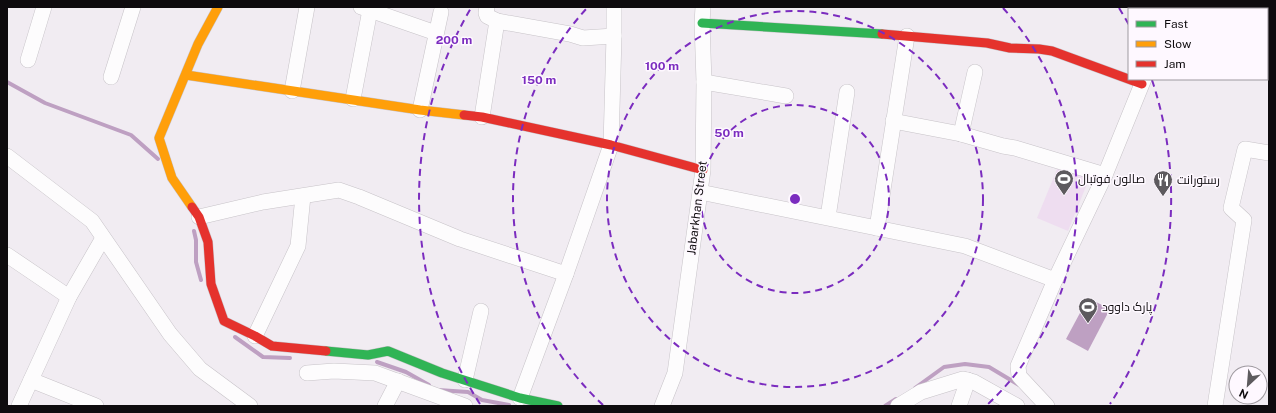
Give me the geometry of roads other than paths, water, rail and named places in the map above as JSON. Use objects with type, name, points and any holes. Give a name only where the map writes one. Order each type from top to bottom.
[{"type":"street","points":[[28,60],[44,7]]},
{"type":"street","points":[[111,77],[133,7]]},
{"type":"street","points":[[218,7],[198,44],[159,138],[172,178],[199,217],[208,242],[211,284],[224,321],[272,346],[368,355],[388,352],[442,373],[520,398],[558,406]]},
{"type":"street","points":[[292,91],[307,7]]},
{"type":"street","points":[[487,7],[487,16],[497,21],[570,34],[582,38],[614,36]]},
{"type":"street","points":[[520,398],[566,274],[611,145],[614,7]]},
{"type":"street","name":"Jabarkhan Street","points":[[662,406],[675,373],[703,170],[703,7]]},
{"type":"street","points":[[353,99],[365,9],[436,33]]},
{"type":"street","points":[[420,110],[441,12]]},
{"type":"street","points":[[482,117],[497,21]]},
{"type":"street","points":[[702,23],[907,36],[987,43],[1010,48],[1039,49],[1052,51],[1128,77]]},
{"type":"street","points":[[877,228],[907,36]]},
{"type":"street","points":[[961,134],[975,72]]},
{"type":"street","points":[[186,75],[420,110],[482,117],[611,145],[703,170]]},
{"type":"street","points":[[704,82],[786,96]]},
{"type":"street","points":[[1047,406],[1033,400],[1019,376],[1018,366],[1055,280],[1105,175],[1143,82]]},
{"type":"street","points":[[828,217],[846,92]]},
{"type":"street","points":[[894,121],[961,134],[1105,175]]},
{"type":"street","points":[[1215,406],[1244,220],[1231,208],[1245,149],[1269,153]]},
{"type":"street","points":[[7,156],[92,221],[170,334],[200,369],[250,406]]},
{"type":"street","points":[[199,217],[263,202],[339,190],[460,239],[566,274]]},
{"type":"street","points":[[700,192],[965,246],[1055,280]]},
{"type":"street","points":[[255,336],[298,246],[303,196]]},
{"type":"street","points":[[19,406],[69,297],[103,238]]},
{"type":"street","points":[[7,256],[69,297]]},
{"type":"street","points":[[465,380],[481,311]]},
{"type":"street","points":[[307,373],[334,371],[375,373],[465,406]]},
{"type":"street","points":[[898,406],[921,392],[962,379],[968,380],[1017,406]]},
{"type":"street","points":[[31,380],[96,406]]},
{"type":"street","points":[[959,406],[968,380]]},
{"type":"street","points":[[385,406],[398,381]]},
{"type":"waterway","points":[[7,82],[45,103],[131,135],[158,159]]},
{"type":"waterway","points":[[194,231],[196,240],[196,262],[201,280]]},
{"type":"waterway","points":[[235,337],[263,357],[290,358]]},
{"type":"waterway","points":[[377,362],[406,372],[429,385]]},
{"type":"waterway","points":[[915,388],[944,367],[965,364],[989,367],[1019,385]]},
{"type":"waterway","points":[[438,390],[468,392],[482,400],[509,405]]},
{"type":"waterway","points":[[885,406],[896,399]]},
{"type":"place","name":"صالون فوتبال","points":[[1064,196]]},
{"type":"place","name":"رستورانت","points":[[1163,197]]},
{"type":"place","name":"پارک داوود","points":[[1088,324]]}]
